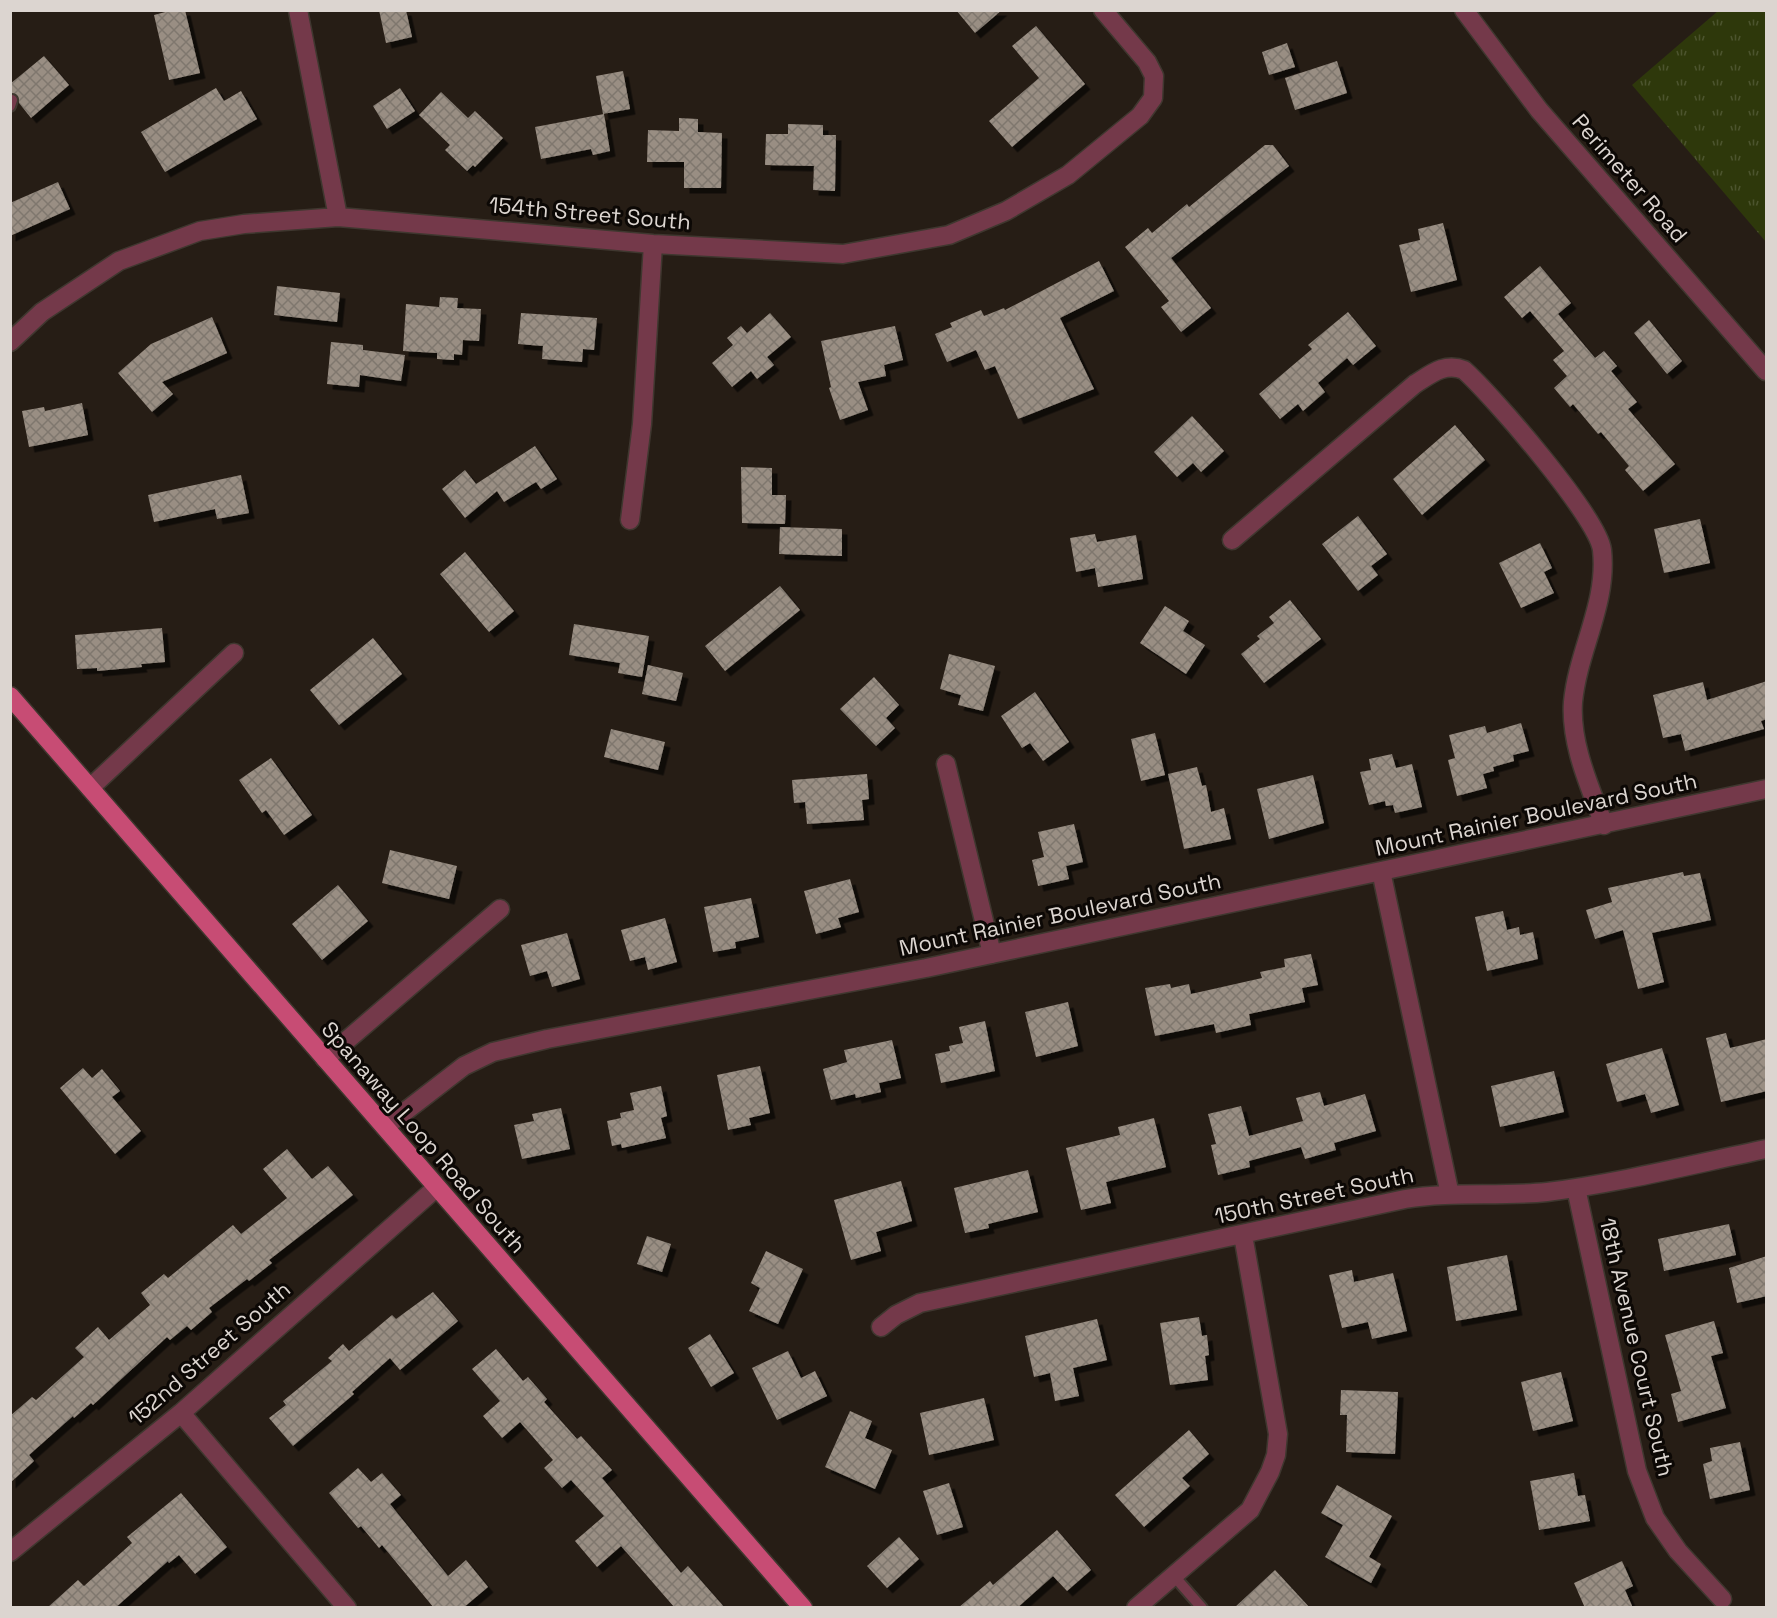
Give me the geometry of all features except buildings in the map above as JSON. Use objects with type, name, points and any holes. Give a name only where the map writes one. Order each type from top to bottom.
[{"type":"main road","name":"Spanaway Loop Road South","points":[[10,696],[803,1608]]},
{"type":"street","points":[[298,10],[338,217]]},
{"type":"street","name":"154th Street South","points":[[13,334],[119,261],[200,231],[244,224],[338,217],[653,244],[843,254],[950,235],[1006,211],[1068,175],[1140,116],[1153,98],[1154,76],[1147,62],[1103,10]]},
{"type":"street","name":"Perimeter Road","points":[[1464,10],[1539,110],[1767,371]]},
{"type":"street","points":[[630,520],[642,424],[653,244]]},
{"type":"street","points":[[1233,540],[1415,384],[1446,367],[1455,366],[1473,378],[1565,486],[1595,527],[1602,548],[1601,592],[1573,703],[1577,743],[1604,825]]},
{"type":"street","points":[[90,788],[234,653]]},
{"type":"street","points":[[946,764],[992,954]]},
{"type":"street","name":"Mount Rainier Boulevard South","points":[[385,1128],[464,1066],[493,1052],[992,954],[1767,789]]},
{"type":"street","points":[[1381,871],[1450,1195]]},
{"type":"street","points":[[325,1059],[500,909]]},
{"type":"street","name":"150th Street South","points":[[881,1327],[896,1315],[920,1303],[1405,1199],[1576,1188],[1767,1149]]},
{"type":"street","name":"152nd Street South","points":[[10,1552],[181,1413],[436,1188]]},
{"type":"street","name":"18th Avenue Court South","points":[[1576,1188],[1637,1471],[1655,1518],[1678,1551],[1722,1599]]},
{"type":"street","points":[[1136,1608],[1250,1510],[1260,1496],[1276,1455],[1278,1434],[1273,1390],[1243,1235]]},
{"type":"street","points":[[181,1413],[347,1608]]},
{"type":"lane","points":[[1174,1576],[1202,1608]]},
{"type":"green space","points":[[1718,11],[1766,11],[1766,242],[1632,85]]}]
